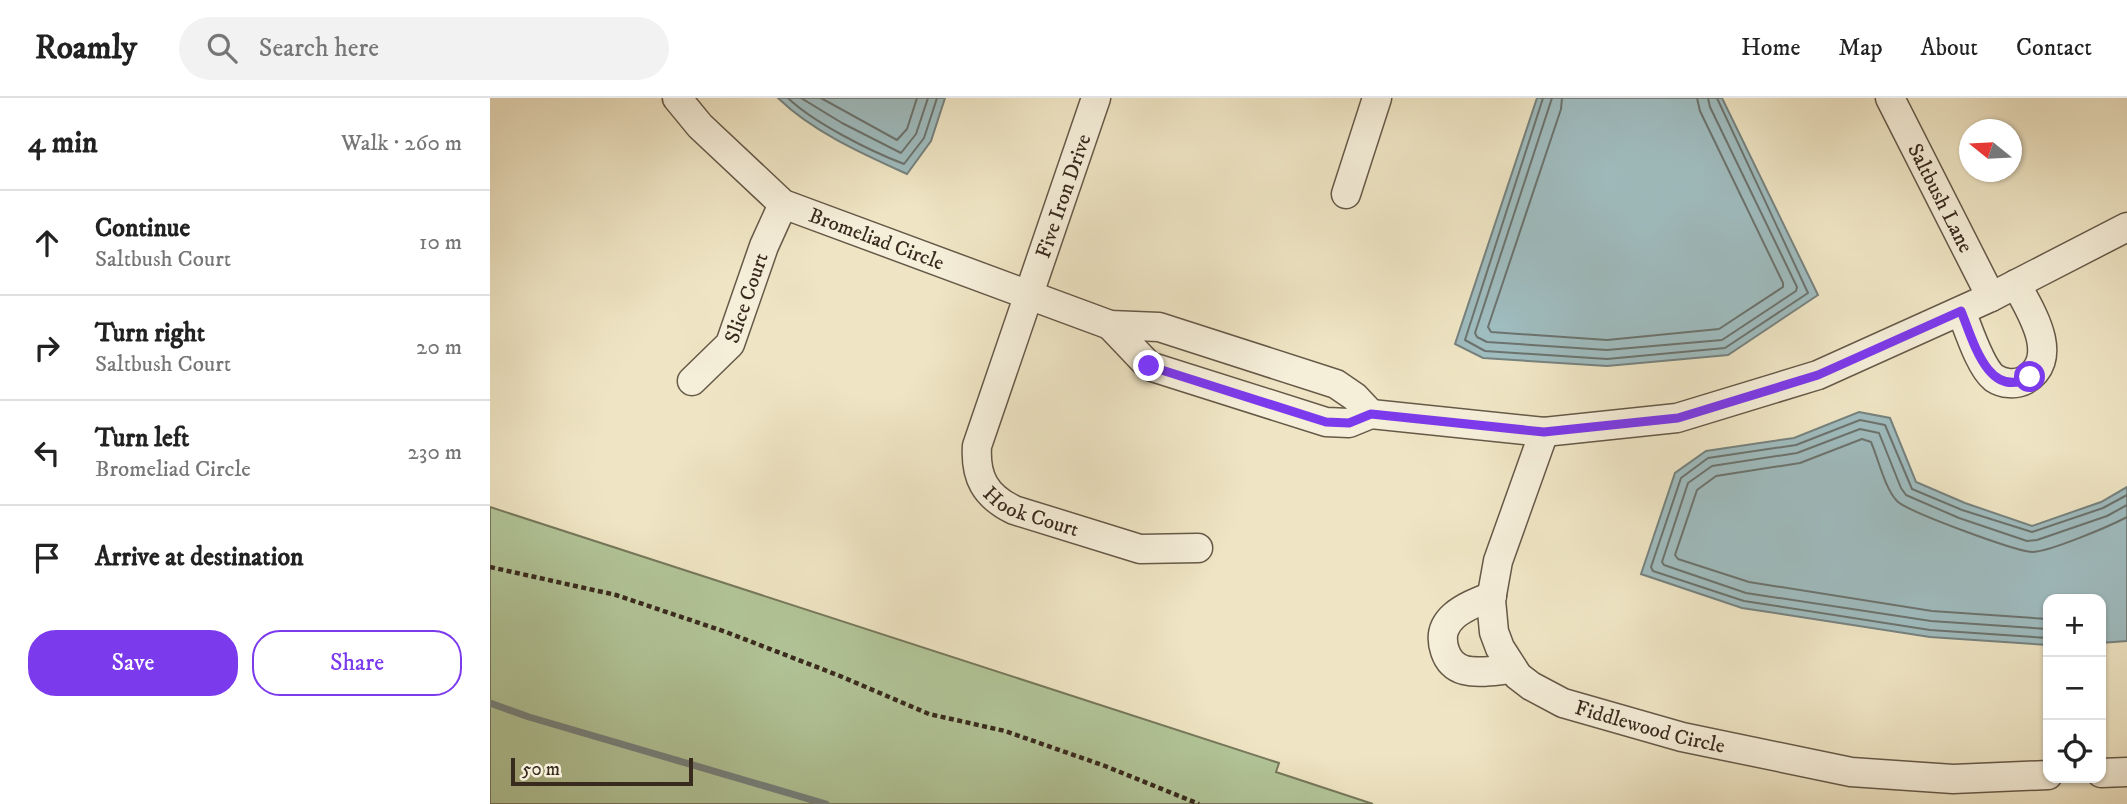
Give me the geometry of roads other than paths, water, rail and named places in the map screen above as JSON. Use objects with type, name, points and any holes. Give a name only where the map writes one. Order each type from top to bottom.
[{"type":"street","name":"Bromeliad Circle","points":[[677,98],[700,126],[783,204],[1110,325],[1159,327],[1336,384],[1355,397],[1371,414]]},
{"type":"street","name":"Five Iron Drive","points":[[1030,295],[1096,98]]},
{"type":"street","points":[[1346,194],[1377,98]]},
{"type":"street","name":"Saltbush Lane","points":[[1890,98],[1991,297]]},
{"type":"street","name":"Slice Court","points":[[692,381],[730,344],[764,246],[783,204]]},
{"type":"street","name":"Bromeliad Circle","points":[[1110,325],[1149,366],[1326,422],[1349,423],[1371,414],[1544,432],[1678,418],[1818,375],[1991,297],[2127,227]]},
{"type":"street","points":[[1961,311],[1987,369],[1994,378],[2019,383],[2030,377],[2043,351],[2041,335],[2016,284]]},
{"type":"street","name":"Hook Court","points":[[1030,295],[977,446],[977,470],[984,485],[1002,505],[1014,510],[1140,550],[1198,548]]},
{"type":"street","name":"Fiddlewood Circle","points":[[1544,432],[1498,561],[1492,596],[1494,632],[1513,669],[1531,686],[1563,702],[1682,737],[1851,772],[1953,779],[2043,775]]},
{"type":"street","points":[[1492,596],[1466,607],[1450,619],[1443,637],[1444,648],[1454,665],[1463,670],[1513,669]]},
{"type":"street","points":[[2106,773],[2127,772]]},
{"type":"water","points":[[778,98],[945,98],[931,141],[907,174],[823,132]]},
{"type":"water","points":[[1537,98],[1722,98],[1818,295],[1728,355],[1607,366],[1483,358],[1455,344]]},
{"type":"water","points":[[1859,412],[1890,418],[1916,482],[1965,503],[2032,526],[2101,502],[2127,487],[2127,641],[2106,643],[2106,594],[2043,594],[2043,645],[1930,637],[1742,608],[1641,574],[1675,473],[1706,451],[1794,438]]},
{"type":"waterway","points":[[490,703],[529,717],[826,804]]}]
